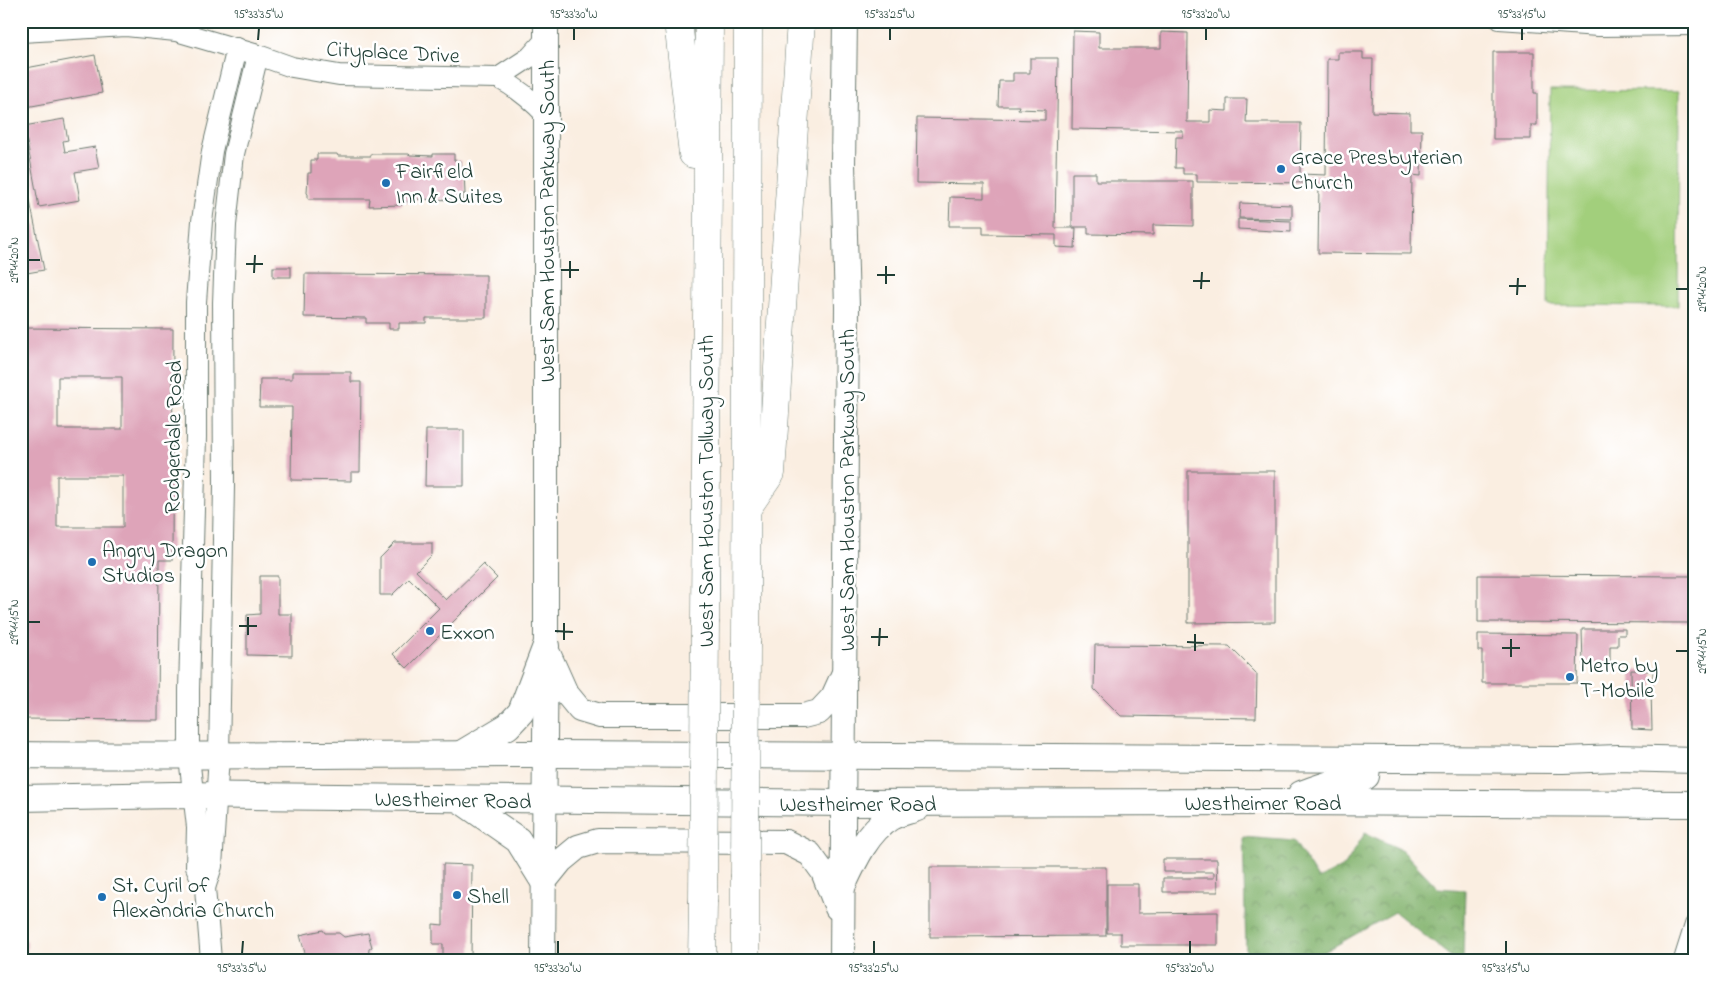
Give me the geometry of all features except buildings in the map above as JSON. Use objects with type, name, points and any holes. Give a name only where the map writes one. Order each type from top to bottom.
[{"type":"highway","points":[[678,21],[707,282]]},
{"type":"highway","name":"West Sam Houston Tollway South","points":[[702,960],[709,21]]},
{"type":"highway","name":"West Sam Houston Tollway South","points":[[745,960],[748,21]]},
{"type":"highway","points":[[747,508],[771,473],[801,21]]},
{"type":"main road","name":"West Sam Houston Parkway South","points":[[842,960],[847,307],[843,164],[845,21]]},
{"type":"main road","name":"West Sam Houston Parkway South","points":[[543,960],[546,646],[546,30]]},
{"type":"main road","points":[[546,646],[566,693],[580,710],[600,716],[804,716],[819,712],[833,697],[844,672]]},
{"type":"main road","points":[[459,755],[508,726],[521,712],[546,646]]},
{"type":"main road","name":"Westheimer Road","points":[[21,755],[545,754],[1563,760],[1618,758],[1695,760]]},
{"type":"main road","points":[[1273,802],[1339,782],[1362,779],[1366,776],[1368,759]]},
{"type":"main road","name":"Westheimer Road","points":[[21,798],[205,796],[844,803],[1273,802],[1695,804]]},
{"type":"main road","points":[[459,799],[518,840],[544,882],[562,861],[578,847],[598,841],[786,842],[810,854],[824,872],[842,922]]},
{"type":"main road","points":[[842,887],[856,856],[878,829],[891,818],[930,803]]},
{"type":"street","points":[[1499,21],[1598,28],[1695,28]]},
{"type":"street","name":"Cityplace Drive","points":[[21,32],[126,26],[176,31],[237,48],[292,67],[339,75],[498,78],[530,98],[546,116]]},
{"type":"street","points":[[498,78],[530,57],[546,30]]},
{"type":"street","name":"Rodgerdale Road","points":[[205,796],[190,756],[189,690],[195,515],[196,302],[202,221],[212,151],[237,48]]},
{"type":"street","name":"Rodgerdale Road","points":[[211,960],[205,888],[196,867],[197,827],[205,796],[220,756],[223,303],[226,225],[234,154],[258,55]]},
{"type":"street","points":[[196,302],[223,303]]},
{"type":"street","points":[[195,515],[223,516]]},
{"type":"street","points":[[1684,960],[1695,925]]},
{"type":"green space","points":[[1550,90],[1679,91],[1678,306],[1548,305]]},
{"type":"green space","points":[[1365,833],[1402,850],[1438,888],[1465,890],[1463,960],[1455,960],[1395,912],[1310,960],[1262,960],[1246,952],[1243,837],[1294,841],[1318,879],[1345,865]]},
{"type":"place","name":"Grace Presbyterian Church","points":[[1281,169]]},
{"type":"place","name":"Fairfield Inn & Suites","points":[[386,183]]},
{"type":"place","name":"Angry Dragon Studios","points":[[92,562]]},
{"type":"place","name":"Exxon","points":[[430,631]]},
{"type":"place","name":"Metro by T-Mobile","points":[[1570,677]]},
{"type":"place","name":"Shell","points":[[457,895]]},
{"type":"place","name":"St. Cyril of Alexandria Church","points":[[102,897]]}]
